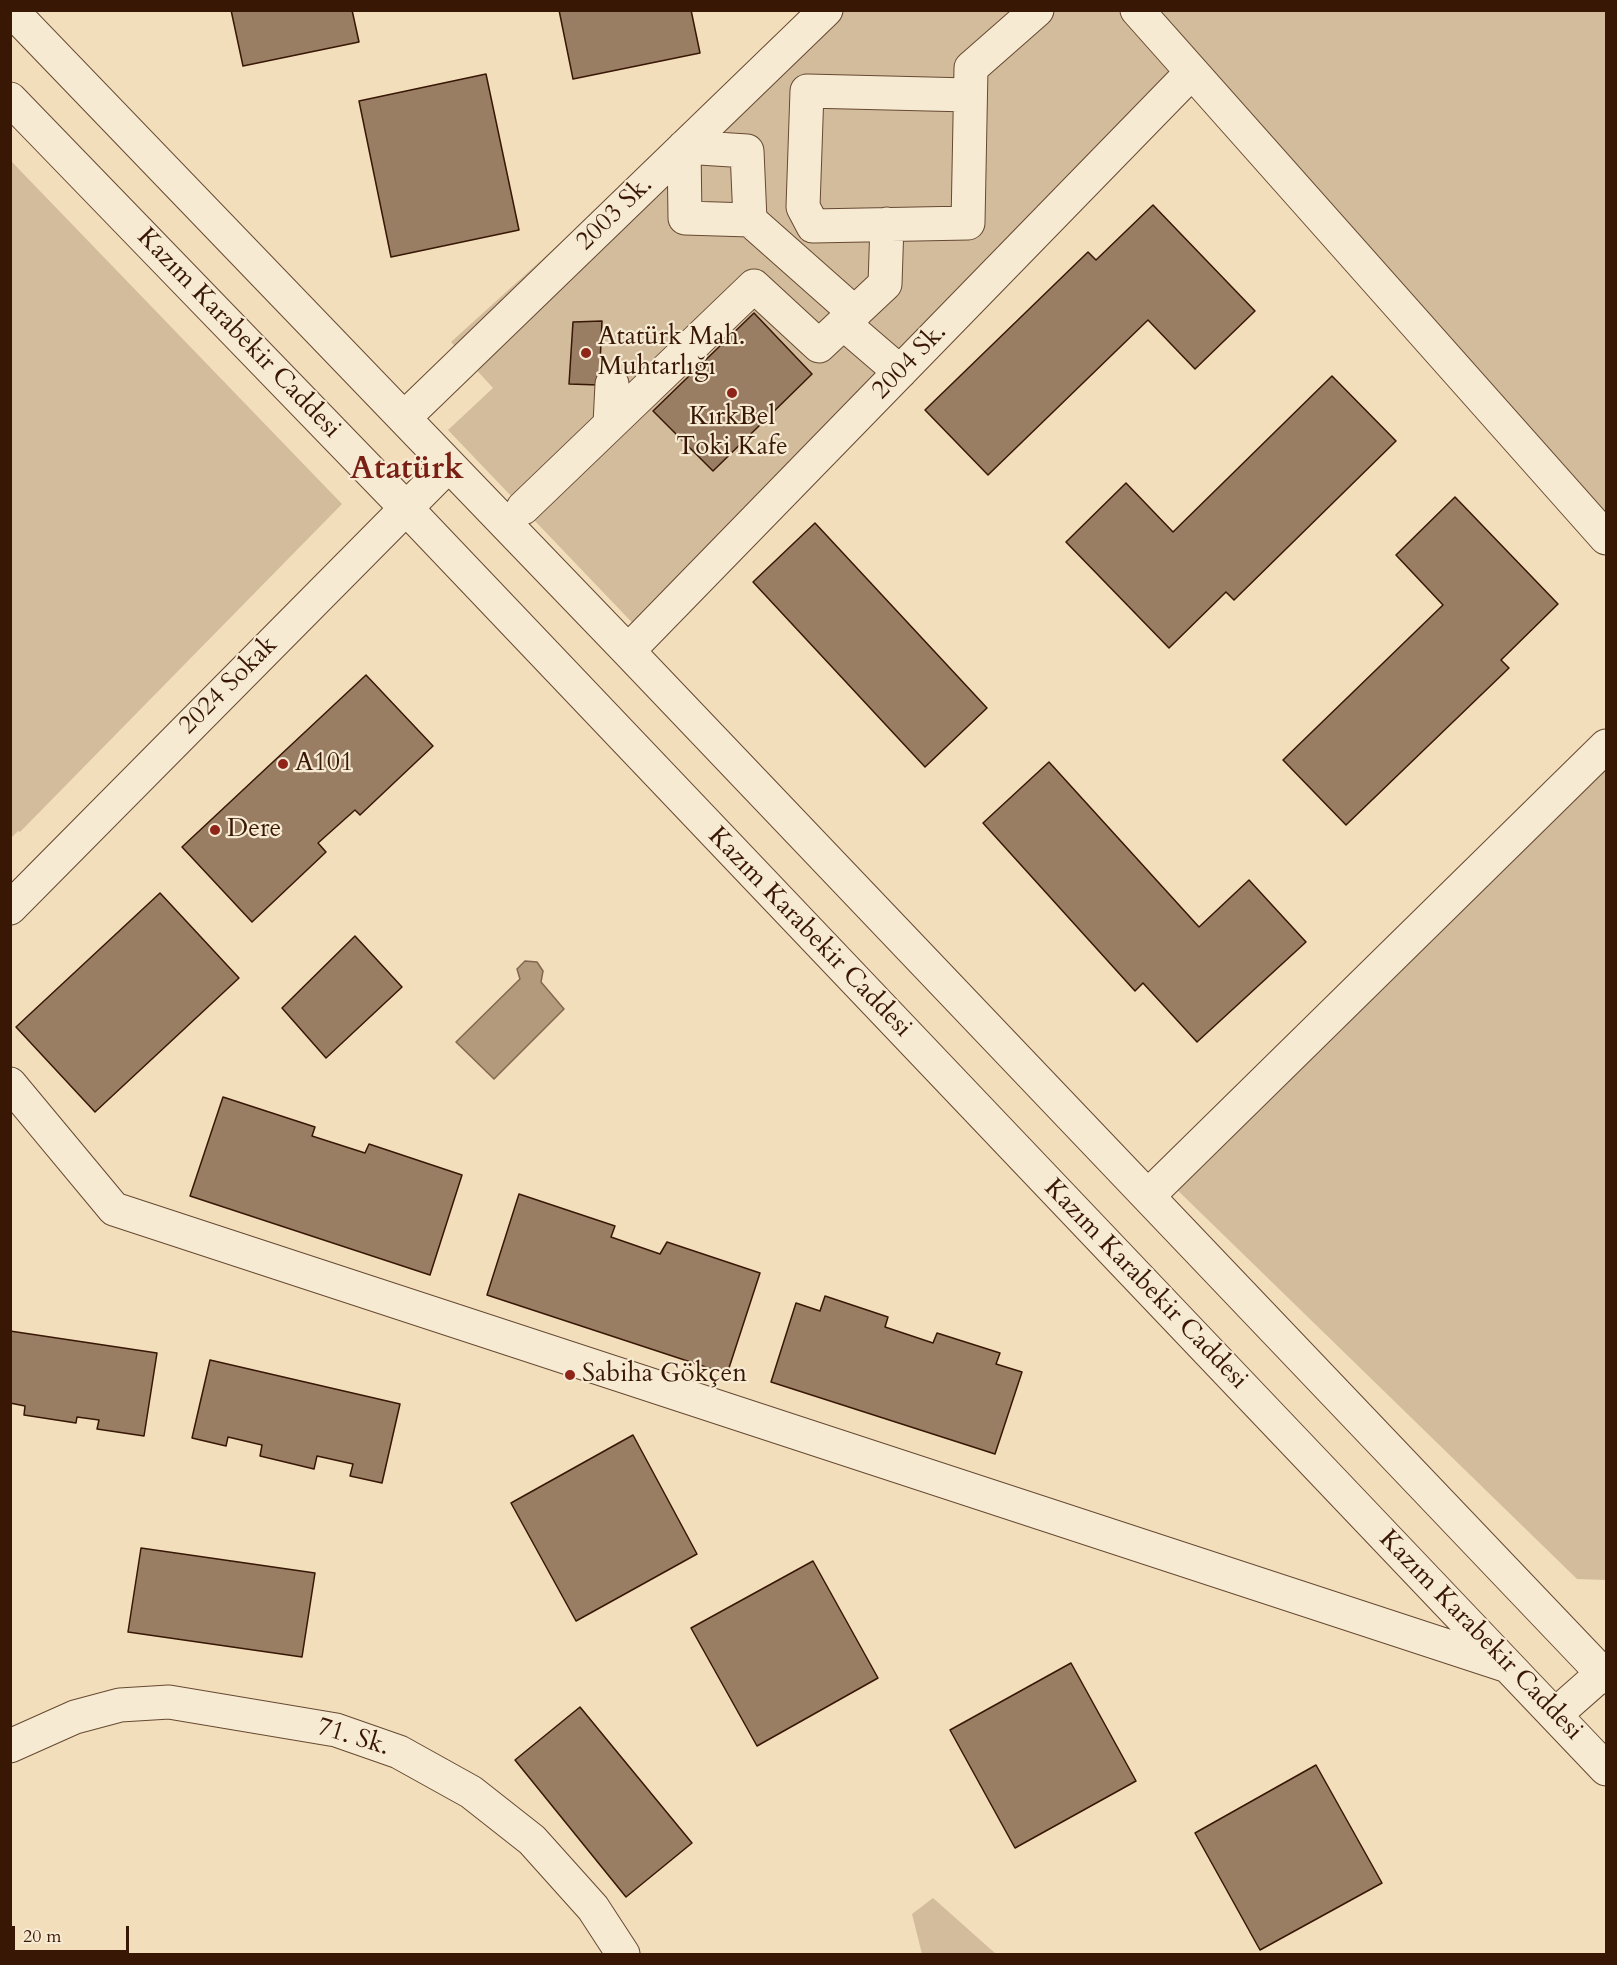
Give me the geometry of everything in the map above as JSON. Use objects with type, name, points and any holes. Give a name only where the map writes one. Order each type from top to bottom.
[{"type":"street","points":[[11,10],[628,651],[1605,1673],[1555,1715]]},
{"type":"street","name":"2003 Sk.","points":[[404,418],[826,10]]},
{"type":"street","points":[[969,95],[807,91],[803,207],[813,226],[968,223],[971,68],[1037,10]]},
{"type":"street","points":[[1137,10],[1606,538]]},
{"type":"street","name":"2004 Sk.","points":[[628,651],[1191,73]]},
{"type":"street","name":"Kazım Karabekir Caddesi","points":[[10,99],[405,507],[1606,1769]]},
{"type":"street","points":[[750,220],[685,218],[684,147],[747,151],[750,220],[900,372]]},
{"type":"street","points":[[523,507],[754,286],[819,346],[885,284],[888,224]]},
{"type":"street","points":[[610,424],[612,384]]},
{"type":"street","name":"2024 Sokak","points":[[10,908],[449,465]]},
{"type":"street","points":[[1148,1196],[1606,746]]},
{"type":"street","points":[[10,1084],[114,1209],[1510,1667]]},
{"type":"street","name":"71. Sk.","points":[[10,1746],[75,1717],[120,1705],[169,1702],[278,1719],[347,1733],[399,1752],[471,1792],[532,1840],[593,1908],[623,1954]]},
{"type":"shaded area","points":[[816,11],[1137,11],[1191,73],[644,635],[448,430],[493,388],[451,342]]},
{"type":"shaded area","points":[[1142,11],[1606,11],[1606,537]]},
{"type":"shaded area","points":[[11,161],[342,504],[20,832],[18,831],[11,838]]},
{"type":"shaded area","points":[[1606,746],[1606,1580],[1577,1579],[1166,1179]]},
{"type":"shaded area","points":[[525,961],[537,962],[543,971],[541,982],[564,1009],[494,1079],[456,1042],[520,979],[517,969]]},
{"type":"shaded area","points":[[933,1898],[996,1954],[922,1954],[912,1914]]},
{"type":"building","points":[[231,10],[352,10],[359,42],[243,66]]},
{"type":"building","points":[[559,10],[691,10],[700,53],[573,79]]},
{"type":"building","points":[[486,74],[519,230],[391,257],[359,101]]},
{"type":"building","points":[[1153,205],[1255,311],[1195,369],[1148,320],[988,475],[925,410],[1088,252],[1096,260]]},
{"type":"building","name":"KırkBel Toki Kafe","points":[[754,313],[812,374],[713,471],[653,411]]},
{"type":"building","name":"Atatürk Mah. Muhtarlığı","points":[[602,321],[599,385],[569,384],[573,322]]},
{"type":"building","points":[[1332,376],[1396,441],[1234,600],[1226,592],[1169,648],[1066,542],[1126,483],[1173,532]]},
{"type":"building","points":[[1455,497],[1558,604],[1501,660],[1509,668],[1346,825],[1283,760],[1443,605],[1396,555]]},
{"type":"building","points":[[815,523],[987,708],[925,767],[753,582]]},
{"type":"building","points":[[366,675],[433,746],[360,815],[355,810],[318,843],[326,852],[252,922],[182,847]]},
{"type":"building","points":[[1049,762],[1199,927],[1249,880],[1306,942],[1197,1042],[1143,983],[1135,991],[983,823]]},
{"type":"building","points":[[160,893],[239,978],[95,1112],[16,1027]]},
{"type":"building","points":[[355,936],[402,987],[326,1058],[282,1008]]},
{"type":"building","points":[[223,1097],[315,1127],[312,1136],[365,1153],[369,1144],[462,1175],[430,1275],[190,1196]]},
{"type":"building","points":[[519,1194],[615,1226],[611,1237],[660,1254],[667,1242],[760,1273],[727,1374],[487,1295]]},
{"type":"building","points":[[825,1296],[888,1317],[885,1327],[933,1343],[937,1333],[1000,1353],[996,1364],[1022,1372],[995,1454],[771,1382],[796,1303],[820,1311]]},
{"type":"building","points":[[10,1331],[157,1353],[144,1436],[97,1429],[99,1420],[77,1417],[76,1423],[24,1415],[25,1406],[10,1403]]},
{"type":"building","points":[[210,1360],[400,1404],[382,1483],[350,1476],[353,1464],[317,1456],[314,1469],[260,1456],[262,1445],[228,1437],[226,1446],[192,1438]]},
{"type":"building","points":[[633,1435],[697,1554],[576,1621],[511,1503]]},
{"type":"building","points":[[141,1548],[315,1573],[302,1657],[128,1632]]},
{"type":"building","points":[[813,1561],[878,1678],[757,1746],[691,1628]]},
{"type":"building","points":[[1071,1663],[1136,1781],[1015,1848],[950,1730]]},
{"type":"building","points":[[580,1707],[692,1843],[626,1897],[515,1760]]},
{"type":"building","points":[[1316,1765],[1382,1883],[1260,1950],[1195,1833]]},
{"type":"place","name":"Atatürk Mah. Muhtarlığı","points":[[586,353]]},
{"type":"place","name":"KırkBel Toki Kafe","points":[[732,393]]},
{"type":"place","name":"A101","points":[[283,764]]},
{"type":"place","name":"Dere","points":[[215,830]]},
{"type":"place","name":"Sabiha Gökçen","points":[[570,1375]]},
{"type":"district","name":"Atatürk","points":[[407,471]]}]
